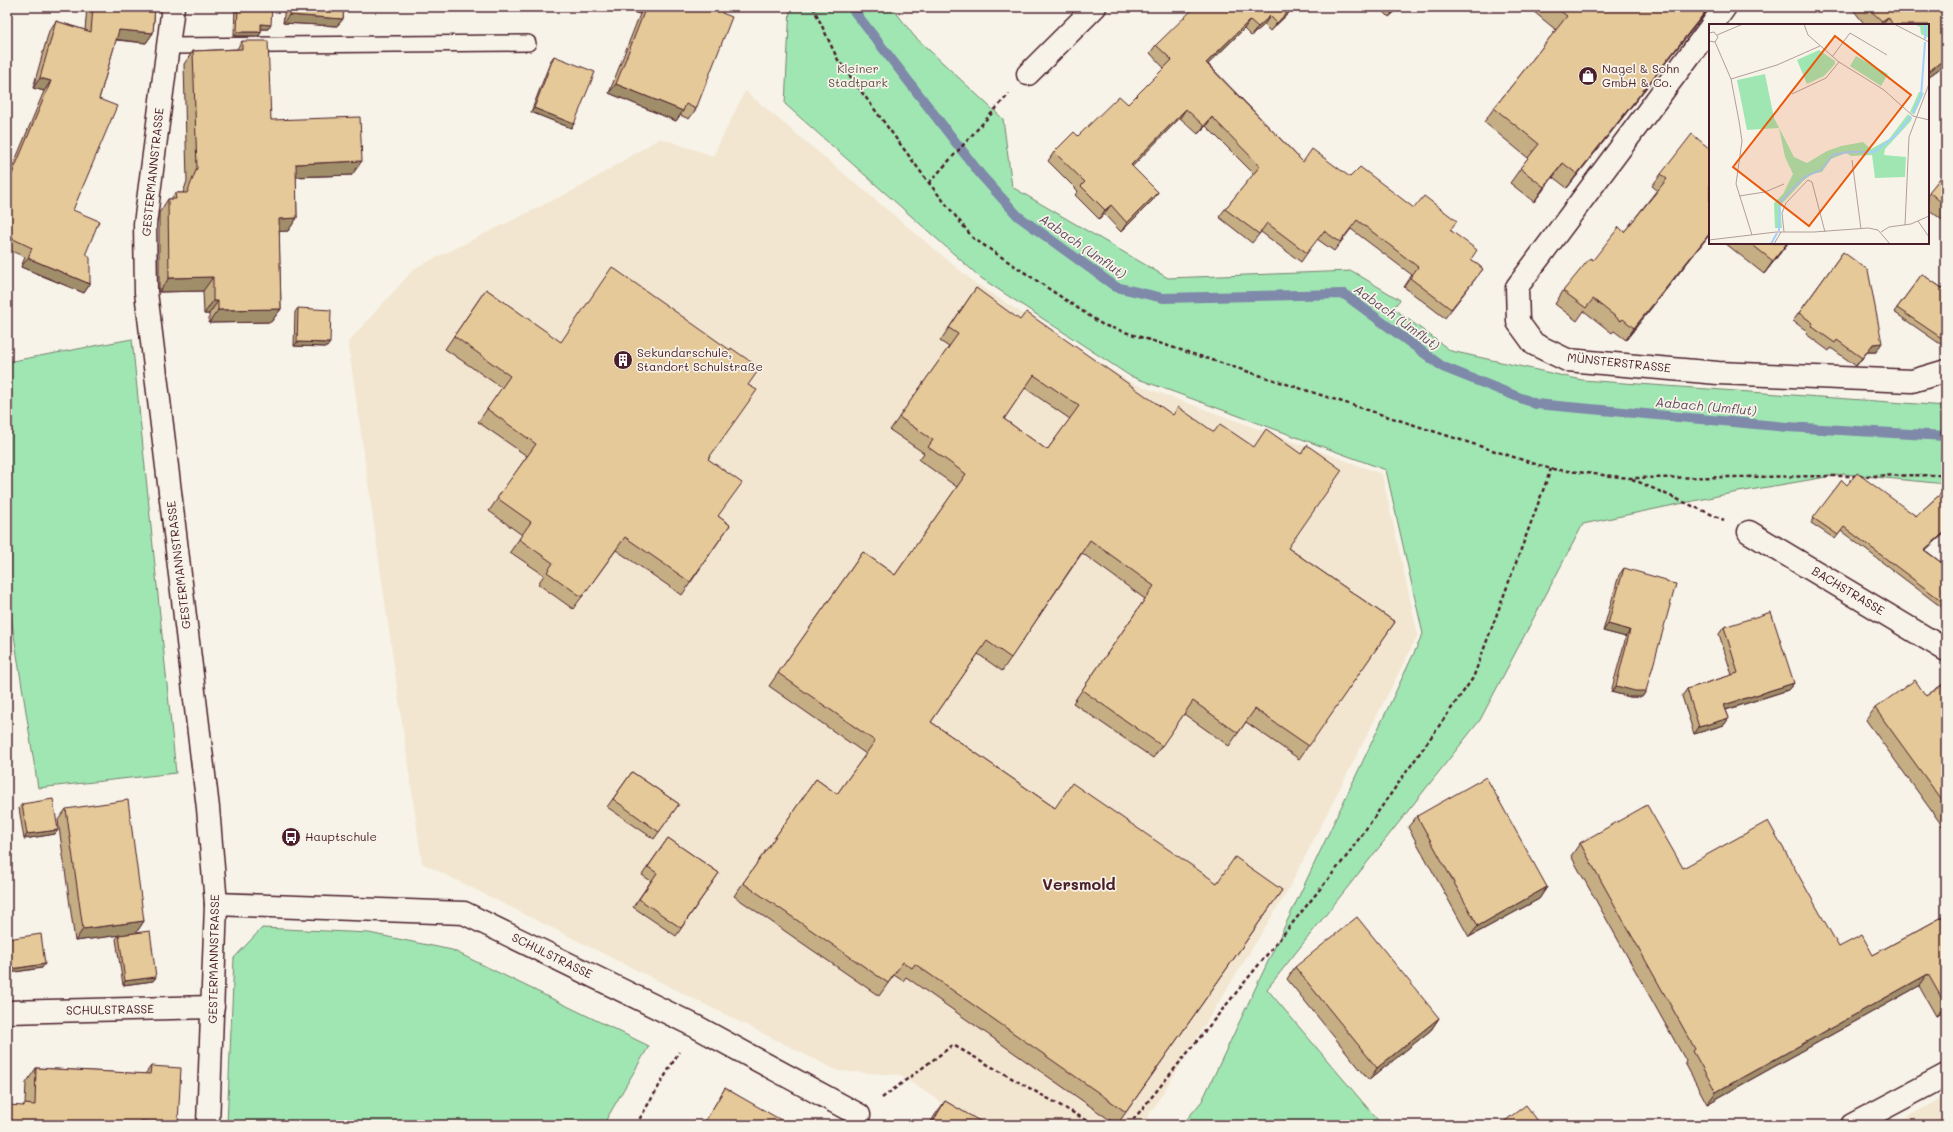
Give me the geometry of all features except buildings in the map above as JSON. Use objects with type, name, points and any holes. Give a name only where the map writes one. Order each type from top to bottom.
[{"type":"street","name":"GESTERMANNSTRASSE","points":[[173,7],[145,224],[146,292],[208,808],[216,904],[208,1125]]},
{"type":"street","points":[[1028,74],[1095,7]]},
{"type":"street","points":[[1713,24],[1725,7]]},
{"type":"street","name":"MÜNSTERSTRASSE","points":[[1709,29],[1517,288],[1518,322],[1534,344],[1567,360],[1718,373],[1912,381],[1946,371]]},
{"type":"street","name":"BACHSTRASSE","points":[[1749,532],[1946,650]]},
{"type":"street","name":"SCHULSTRASSE","points":[[216,904],[464,912],[695,1026],[859,1115]]},
{"type":"street","name":"SCHULSTRASSE","points":[[7,1012],[213,1007]]},
{"type":"street","points":[[1852,1125],[1946,1075]]},
{"type":"lane","points":[[168,46],[528,43]]},
{"type":"path","points":[[813,7],[838,60],[929,183],[973,238],[1103,325],[1551,469],[1629,478],[1946,475]]},
{"type":"path","points":[[929,183],[990,115]]},
{"type":"path","points":[[1129,1125],[1346,858],[1473,678],[1551,469]]},
{"type":"path","points":[[1629,478],[1749,532]]},
{"type":"path","points":[[636,1125],[695,1026]]},
{"type":"path","points":[[859,1115],[953,1045],[1095,1125]]},
{"type":"shaded area","points":[[745,91],[975,283],[1130,382],[1382,474],[1418,635],[1287,892],[1143,1125],[975,1125],[900,1075],[838,1071],[422,863],[348,342],[415,268],[582,186],[660,138],[713,156]]},
{"type":"shaded area","points":[[1946,1096],[1946,1125],[1892,1125]]},
{"type":"green space","name":"Kleiner Stadtpark","points":[[790,7],[892,7],[914,36],[1003,119],[1012,187],[1168,278],[1352,271],[1400,300],[1393,308],[1451,351],[1582,380],[1946,406],[1946,484],[1844,474],[1727,494],[1583,524],[1480,720],[1267,989],[1382,1125],[1182,1125],[1202,1101],[1423,634],[1386,470],[1130,376],[981,278],[785,104]]},
{"type":"green space","points":[[132,339],[176,773],[38,788],[7,591],[7,362]]},
{"type":"green space","points":[[262,928],[369,933],[452,950],[649,1046],[603,1125],[227,1125],[234,958]]},
{"type":"waterway","name":"Aabach (Umflut)","points":[[851,7],[981,175],[1018,216],[1116,287],[1163,298],[1344,294],[1443,367],[1536,404],[1787,427],[1946,436]]},
{"type":"place","name":"Nagel & Sohn GmbH & Co.","points":[[1588,76]]},
{"type":"place","name":"Sekundarschule, Standort Schulstraße","points":[[623,360]]},
{"type":"place","name":"Hauptschule","points":[[291,837]]},
{"type":"district","name":"Versmold","points":[[1079,884]]}]
